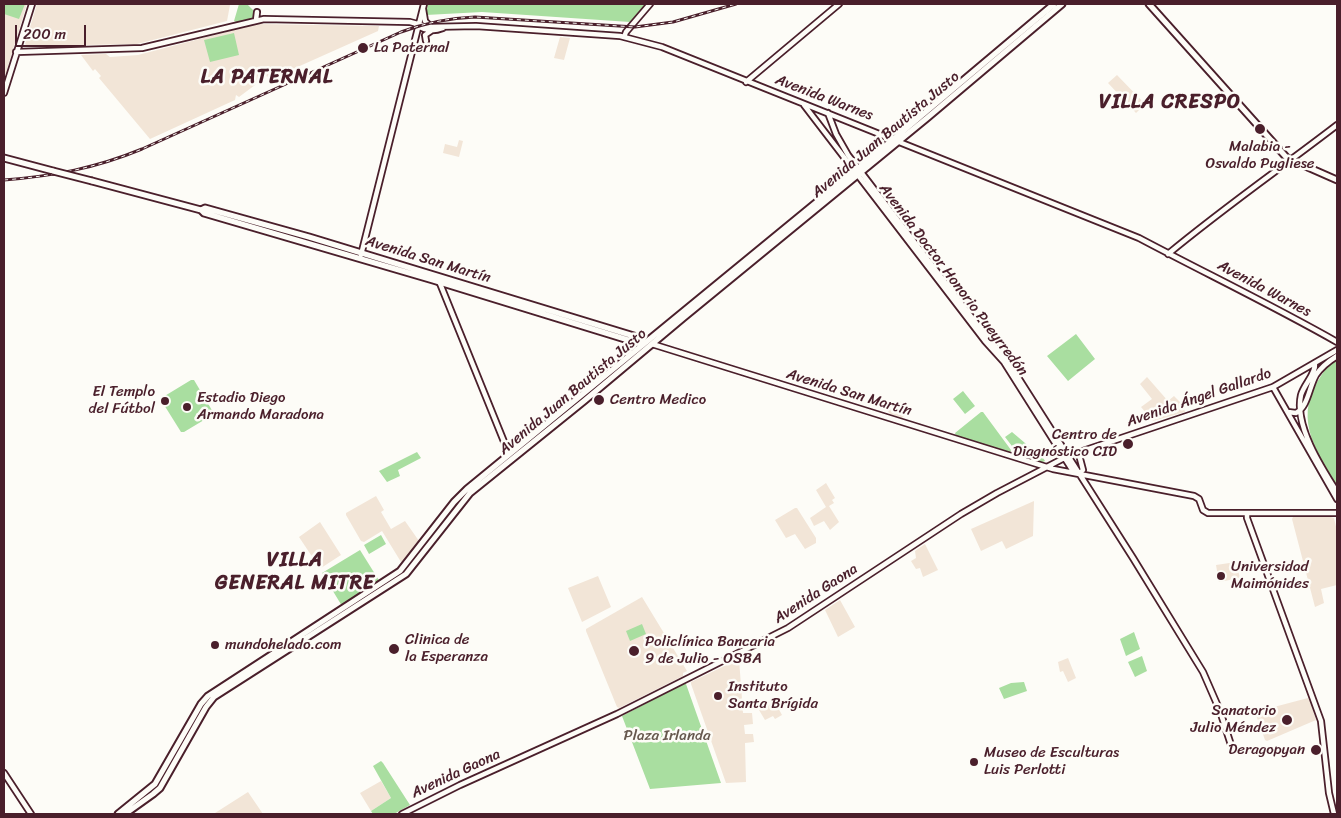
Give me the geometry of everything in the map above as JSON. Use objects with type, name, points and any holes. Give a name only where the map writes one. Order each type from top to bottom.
[{"type":"main road","points":[[4,92],[32,4]]},
{"type":"main road","points":[[624,37],[626,32],[650,4]]},
{"type":"main road","points":[[746,82],[839,4]]},
{"type":"main road","name":"Avenida Juan Bautista Justo","points":[[896,140],[1054,4]]},
{"type":"main road","name":"Avenida Juan Bautista Justo","points":[[118,814],[155,784],[201,704],[208,696],[403,569],[460,495],[645,342],[1062,4]]},
{"type":"main road","points":[[1149,4],[1291,161],[1337,180]]},
{"type":"main road","points":[[363,259],[361,252],[423,6]]},
{"type":"main road","points":[[423,6],[425,21],[432,29],[425,35],[426,41]]},
{"type":"main road","points":[[256,20],[257,12]]},
{"type":"main road","name":"Avenida Warnes","points":[[16,52],[142,48],[256,20],[410,22],[432,29],[476,26],[624,37],[662,47],[1139,238],[1272,305],[1337,342]]},
{"type":"main road","points":[[410,22],[418,23]]},
{"type":"main road","name":"Avenida Doctor Honorio Pueyrredón","points":[[803,104],[858,171],[989,340],[1005,357],[1071,468],[1079,474],[1206,676],[1232,748]]},
{"type":"main road","name":"Avenida Doctor Honorio Pueyrredón","points":[[828,113],[846,156]]},
{"type":"main road","points":[[832,123],[838,117]]},
{"type":"main road","points":[[1168,254],[1186,238],[1337,125]]},
{"type":"main road","name":"Avenida San Martín","points":[[4,158],[201,210],[204,213],[636,342],[652,344],[1046,467]]},
{"type":"main road","name":"Avenida Juan Bautista Justo","points":[[125,814],[160,788],[211,700],[406,574],[470,493],[584,401],[858,171]]},
{"type":"main road","name":"Avenida San Martín","points":[[201,210],[205,208],[361,252],[638,337],[645,342]]},
{"type":"main road","points":[[1174,249],[1179,259]]},
{"type":"main road","points":[[437,275],[509,454]]},
{"type":"main road","name":"Avenida Ángel Gallardo","points":[[1066,457],[1078,451],[1273,387],[1337,350]]},
{"type":"main road","points":[[1288,412],[1294,414],[1305,406],[1310,387],[1318,372],[1337,356]]},
{"type":"main road","points":[[1315,363],[1315,369],[1306,383],[1301,398],[1302,418],[1309,441],[1337,492]]},
{"type":"main road","points":[[1297,374],[1304,376],[1306,383]]},
{"type":"main road","points":[[1273,387],[1337,499]]},
{"type":"main road","points":[[1078,451],[1083,470],[1079,474]]},
{"type":"main road","name":"Avenida Gaona","points":[[402,814],[460,784],[617,714],[790,627],[961,514],[1066,457]]},
{"type":"main road","points":[[1034,464],[1038,466],[1038,471]]},
{"type":"main road","points":[[1046,467],[1194,496],[1199,499],[1202,510],[1208,513],[1337,513]]},
{"type":"main road","points":[[1247,513],[1278,605],[1321,721],[1329,793],[1334,814]]},
{"type":"main road","points":[[4,773],[31,814]]},
{"type":"shaded area","points":[[4,4],[27,4],[4,79]]},
{"type":"shaded area","points":[[37,4],[230,5],[227,21],[137,44],[27,46],[25,44]]},
{"type":"shaded area","points":[[257,24],[379,26],[378,31],[293,69],[291,66],[268,77],[262,74],[255,85],[239,97],[236,95],[235,100],[150,139],[99,78],[101,76],[95,69],[93,71],[81,55],[106,54],[110,57],[138,55]]},
{"type":"shaded area","points":[[560,37],[570,38],[564,60],[554,58]]},
{"type":"shaded area","points":[[1117,75],[1145,104],[1136,113],[1108,83]]},
{"type":"shaded area","points":[[459,140],[463,141],[459,157],[443,153],[445,144],[457,147]]},
{"type":"shaded area","points":[[603,369],[603,373],[582,390],[580,389],[578,383]]},
{"type":"shaded area","points":[[1147,377],[1168,401],[1174,396],[1183,405],[1185,412],[1153,421],[1141,407],[1152,399],[1140,384]]},
{"type":"shaded area","points":[[900,401],[908,412],[902,418],[890,414],[887,410]]},
{"type":"shaded area","points":[[826,483],[835,498],[832,500],[834,503],[829,506],[839,522],[830,530],[824,521],[814,526],[810,518],[826,507],[816,490]]},
{"type":"shaded area","points":[[376,496],[384,510],[381,512],[391,529],[405,521],[419,541],[405,562],[401,562],[382,531],[364,542],[361,541],[346,515],[346,513]]},
{"type":"shaded area","points":[[1034,501],[1033,536],[1006,549],[1002,541],[981,551],[971,529]]},
{"type":"shaded area","points":[[797,508],[816,538],[816,543],[805,549],[795,534],[786,538],[775,520]]},
{"type":"shaded area","points":[[1293,517],[1334,518],[1337,531],[1337,585],[1321,589],[1324,603],[1315,607],[1292,519]]},
{"type":"shaded area","points":[[320,522],[341,555],[321,568],[299,537]]},
{"type":"shaded area","points":[[925,544],[938,570],[923,577],[920,568],[916,569],[911,561],[916,558],[915,551]]},
{"type":"shaded area","points":[[1236,562],[1240,578],[1219,582],[1216,565]]},
{"type":"shaded area","points":[[598,576],[611,607],[582,622],[568,588]]},
{"type":"shaded area","name":"Policlínica Bancaria 9 de Julio - OSBA","points":[[642,597],[687,671],[683,673],[683,676],[619,708],[586,629]]},
{"type":"shaded area","points":[[840,600],[855,627],[838,637],[825,610]]},
{"type":"shaded area","points":[[1068,658],[1076,678],[1068,682],[1063,671],[1060,672],[1058,662]]},
{"type":"shaded area","points":[[739,659],[743,713],[752,713],[753,724],[744,725],[745,734],[753,734],[754,742],[745,743],[746,782],[726,783],[691,682]]},
{"type":"shaded area","name":"Sanatorio Julio Méndez","points":[[1308,698],[1316,720],[1267,741],[1265,740],[1255,712]]},
{"type":"shaded area","points":[[775,702],[782,715],[775,719],[773,716],[765,720],[759,710]]},
{"type":"shaded area","points":[[381,781],[391,798],[371,811],[360,793]]},
{"type":"shaded area","points":[[248,792],[263,814],[215,814],[215,813]]},
{"type":"green space","points":[[4,4],[25,4],[19,19],[4,14]]},
{"type":"green space","points":[[239,4],[247,4],[256,13],[256,18],[234,21]]},
{"type":"green space","points":[[428,4],[646,4],[630,22],[482,12],[426,15]]},
{"type":"green space","points":[[234,33],[239,55],[210,62],[204,40]]},
{"type":"green space","points":[[1076,334],[1095,359],[1068,381],[1047,356]]},
{"type":"green space","points":[[1337,359],[1337,487],[1311,437],[1308,411],[1310,397],[1317,382],[1328,367]]},
{"type":"green space","name":"Estadio Diego Armando Maradona","points":[[191,380],[194,380],[213,412],[209,417],[181,432],[161,400]]},
{"type":"green space","points":[[963,391],[975,406],[965,414],[953,399]]},
{"type":"green space","points":[[983,412],[1011,450],[1010,453],[956,436],[955,433]]},
{"type":"green space","points":[[1012,432],[1038,454],[1040,453],[1045,461],[1041,463],[1014,455],[1015,450],[1005,437]]},
{"type":"green space","points":[[417,452],[421,458],[398,470],[400,476],[387,482],[379,471]]},
{"type":"green space","points":[[381,535],[386,544],[369,554],[364,545]]},
{"type":"green space","points":[[360,550],[380,582],[342,606],[322,573]]},
{"type":"green space","points":[[642,624],[646,634],[630,641],[626,631]]},
{"type":"green space","points":[[1134,632],[1140,649],[1126,656],[1120,639]]},
{"type":"green space","points":[[1142,656],[1147,671],[1135,677],[1128,662]]},
{"type":"green space","points":[[1024,682],[1027,691],[1004,699],[999,688],[1011,683]]},
{"type":"green space","name":"Plaza Irlanda","points":[[686,684],[721,783],[650,789],[622,716]]},
{"type":"green space","points":[[381,761],[410,805],[394,814],[373,814],[371,811],[391,798],[373,766]]},
{"type":"railway","points":[[4,180],[74,170],[125,156],[401,32],[428,24],[456,18],[475,17],[635,27],[673,22],[736,4]]},
{"type":"place","name":"La Paternal","points":[[363,48]]},
{"type":"place","name":"Malabia - Osvaldo Pugliese","points":[[1260,129]]},
{"type":"place","name":"Centro Medico","points":[[599,400]]},
{"type":"place","name":"El Templo del Fútbol","points":[[165,401]]},
{"type":"place","name":"Estadio Diego Armando Maradona","points":[[187,407]]},
{"type":"place","name":"Centro de Diagnóstico CID","points":[[1128,444]]},
{"type":"place","name":"Universidad Maimónides","points":[[1221,576]]},
{"type":"place","name":"mundohelado.com","points":[[215,645]]},
{"type":"place","name":"Clinica de la Esperanza","points":[[394,649]]},
{"type":"place","name":"Policlínica Bancaria 9 de Julio - OSBA","points":[[634,651]]},
{"type":"place","name":"Instituto Santa Brígida","points":[[718,696]]},
{"type":"place","name":"Sanatorio Julio Méndez","points":[[1287,720]]},
{"type":"place","name":"Deragopyan","points":[[1316,750]]},
{"type":"place","name":"Museo de Esculturas Luis Perlotti","points":[[974,762]]},
{"type":"district","name":"LA PATERNAL","points":[[267,78]]},
{"type":"district","name":"VILLA CRESPO","points":[[1170,103]]},
{"type":"district","name":"VILLA GENERAL MITRE","points":[[295,572]]}]
